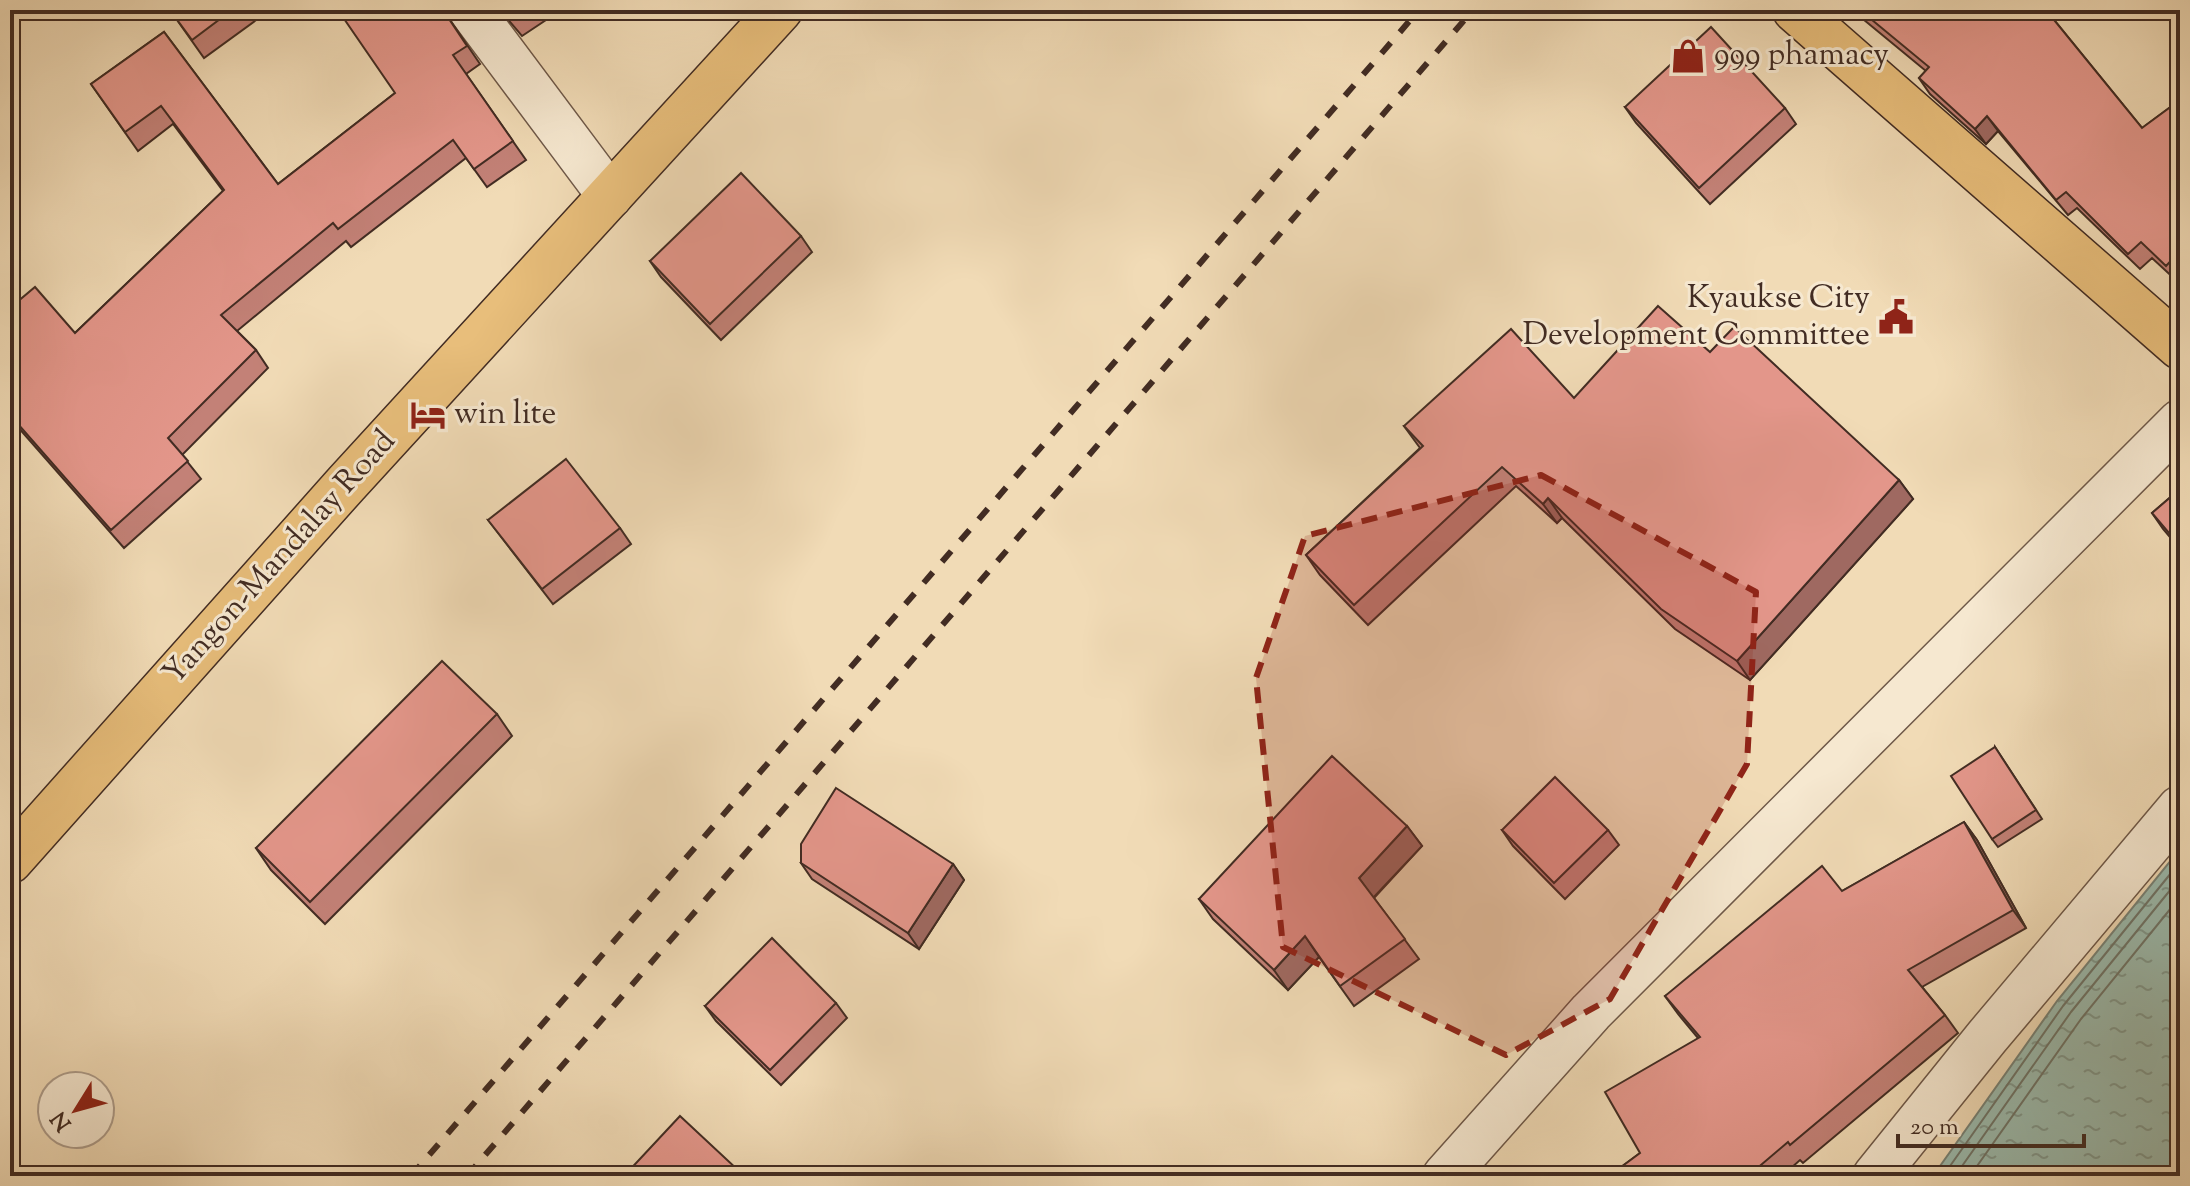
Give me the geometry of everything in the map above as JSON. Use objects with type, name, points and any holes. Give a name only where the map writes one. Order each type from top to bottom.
[{"type":"main road","name":"Yangon-Mandalay Road","points":[[10,861],[346,484],[780,10]]},
{"type":"main road","points":[[1795,10],[2180,347]]},
{"type":"street","points":[[471,10],[610,196]]},
{"type":"street","points":[[1445,1176],[1591,1012],[2180,422]]},
{"type":"street","points":[[1875,1176],[2180,808]]},
{"type":"highlighted area","points":[[1541,475],[1756,592],[1747,764],[1610,999],[1506,1055],[1283,947],[1256,678],[1305,536]]},
{"type":"water","points":[[2180,849],[2180,1176],[1933,1176],[2057,1001]]},
{"type":"building","points":[[170,10],[232,10],[192,40]]},
{"type":"building","points":[[338,10],[443,10],[467,46],[453,55],[513,141],[474,169],[453,140],[338,229],[333,223],[221,315],[256,350],[168,438],[188,461],[111,530],[10,415],[10,308],[35,287],[75,333],[224,190],[161,106],[125,132],[91,84],[164,32],[278,184],[395,93]]},
{"type":"building","points":[[502,10],[521,10],[509,18]]},
{"type":"building","points":[[1860,10],[2046,10],[2142,128],[2180,100],[2180,251],[2166,266],[2141,242],[2128,254],[2066,192],[2056,200],[1987,116],[1975,129],[1919,78],[1929,67]]},
{"type":"building","points":[[1711,27],[1785,108],[1699,188],[1625,107]]},
{"type":"building","points":[[741,173],[801,236],[710,324],[650,261]]},
{"type":"building","points":[[1658,306],[1710,352],[1734,327],[1899,480],[1737,661],[1661,609],[1548,498],[1543,504],[1502,467],[1354,605],[1306,555],[1423,446],[1404,426],[1511,329],[1574,398]]},
{"type":"building","points":[[566,459],[620,528],[542,589],[488,520]]},
{"type":"building","points":[[2180,489],[2180,546],[2152,513]]},
{"type":"building","points":[[442,661],[497,714],[310,902],[256,848]]},
{"type":"building","points":[[1995,747],[2036,810],[1992,839],[1951,776]]},
{"type":"building","points":[[1332,756],[1407,826],[1359,878],[1405,939],[1340,986],[1305,936],[1274,970],[1199,899]]},
{"type":"building","points":[[1555,777],[1608,830],[1554,883],[1502,830]]},
{"type":"building","points":[[836,788],[953,864],[908,933],[801,863],[801,844]]},
{"type":"building","points":[[1964,822],[2013,910],[1908,970],[1945,1015],[1790,1145],[1788,1142],[1748,1176],[1609,1176],[1640,1153],[1605,1092],[1700,1037],[1665,996],[1822,866],[1842,891]]},
{"type":"building","points":[[772,938],[836,1003],[770,1070],[705,1006]]},
{"type":"building","points":[[680,1116],[739,1171],[734,1176],[624,1176]]},
{"type":"railway","points":[[411,1176],[1419,10]]},
{"type":"railway","points":[[467,1176],[1473,10]]},
{"type":"place","name":"999 phamacy","points":[[1688,56]]},
{"type":"place","name":"Kyaukse City Development Committee","points":[[1896,317]]},
{"type":"place","name":"win lite","points":[[428,415]]}]
